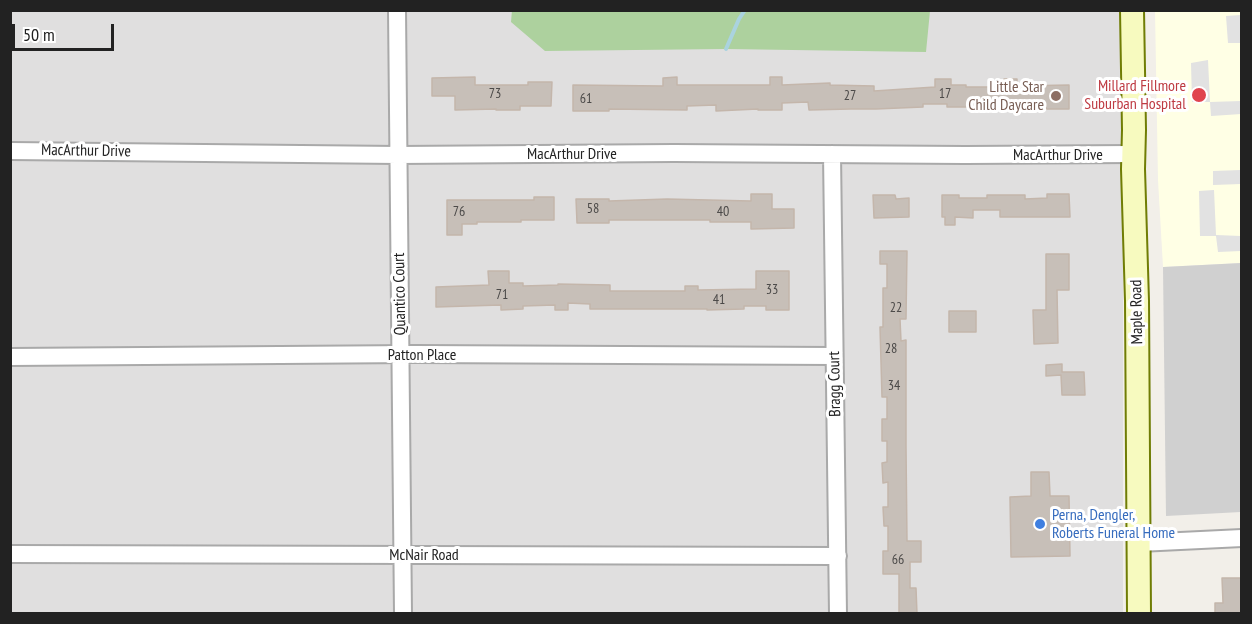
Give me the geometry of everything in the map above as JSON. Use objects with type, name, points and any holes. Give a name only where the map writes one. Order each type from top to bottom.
[{"type":"main road","name":"Maple Road","points":[[1132,10],[1139,614]]},
{"type":"street","name":"Quantico Court","points":[[397,10],[403,614]]},
{"type":"street","name":"MacArthur Drive","points":[[10,151],[398,155],[1133,154]]},
{"type":"street","name":"Bragg Court","points":[[832,154],[838,614]]},
{"type":"street","name":"Patton Place","points":[[10,357],[834,356]]},
{"type":"street","points":[[1139,543],[1242,538]]},
{"type":"street","name":"McNair Road","points":[[10,554],[837,556]]},
{"type":"shaded area","points":[[10,11],[1123,11],[1123,613],[11,613]]},
{"type":"shaded area","name":"Millard Fillmore Suburban Hospital","points":[[1155,11],[1241,11],[1241,263],[1163,267],[1158,180]]},
{"type":"shaded area","points":[[1241,15],[1241,43],[1228,43],[1226,16]]},
{"type":"shaded area","points":[[1208,60],[1210,102],[1192,102],[1191,63]]},
{"type":"shaded area","points":[[1241,101],[1241,114],[1211,116],[1210,102]]},
{"type":"shaded area","points":[[1241,170],[1241,184],[1213,185],[1213,171]]},
{"type":"shaded area","points":[[1214,190],[1216,235],[1241,236],[1241,251],[1218,252],[1216,236],[1200,236],[1199,191]]},
{"type":"shaded area","points":[[1241,263],[1241,512],[1166,516],[1163,267]]},
{"type":"green space","points":[[512,10],[930,11],[926,52],[726,49],[545,51],[511,22]]},
{"type":"building","points":[[475,77],[475,85],[528,85],[528,82],[552,82],[551,106],[520,106],[520,110],[455,110],[455,96],[432,96],[432,78]]},
{"type":"building","points":[[677,77],[677,85],[770,85],[770,77],[782,77],[782,85],[830,83],[830,85],[874,86],[874,91],[935,87],[935,79],[951,79],[951,85],[966,85],[966,87],[1004,87],[1004,79],[1017,79],[1017,86],[1069,85],[1069,109],[1046,109],[1046,105],[947,107],[947,104],[923,104],[923,107],[809,110],[808,102],[782,103],[782,110],[716,111],[716,105],[687,106],[687,110],[573,111],[573,85],[663,86],[663,78]]},
{"type":"building","points":[[751,194],[772,194],[772,209],[794,209],[794,228],[751,229],[751,222],[710,222],[710,220],[609,220],[609,223],[577,223],[576,199],[751,201]]},
{"type":"building","points":[[1047,194],[1069,194],[1070,217],[1000,217],[1000,210],[973,210],[973,218],[955,217],[955,225],[945,225],[945,217],[942,217],[942,195],[959,195],[959,198],[987,198],[987,195],[1025,195],[1025,199],[1047,198]]},
{"type":"building","points":[[873,195],[895,195],[896,199],[909,198],[909,217],[874,218]]},
{"type":"building","points":[[534,197],[554,197],[554,220],[462,224],[462,235],[447,235],[447,200],[534,200]]},
{"type":"building","points":[[880,251],[907,251],[906,319],[900,319],[901,341],[906,340],[907,541],[921,541],[921,562],[910,562],[910,588],[916,588],[917,614],[899,614],[899,574],[883,574],[883,551],[888,551],[888,526],[884,526],[883,507],[888,507],[888,482],[883,483],[882,463],[887,462],[887,441],[882,441],[882,419],[887,419],[887,397],[882,397],[880,327],[883,327],[883,288],[887,288],[887,264],[880,264]]},
{"type":"building","points":[[1046,254],[1069,254],[1069,290],[1057,290],[1058,343],[1034,344],[1033,310],[1046,310]]},
{"type":"building","points":[[488,271],[509,271],[509,283],[523,283],[523,286],[610,285],[610,291],[685,291],[685,286],[698,286],[698,290],[756,289],[756,271],[789,271],[789,310],[766,310],[766,306],[707,310],[590,309],[590,304],[568,303],[568,310],[555,310],[555,305],[523,306],[523,309],[501,310],[501,305],[436,307],[436,287],[489,285]]},
{"type":"building","points":[[949,311],[976,311],[976,332],[949,332]]},
{"type":"building","points":[[1062,364],[1062,372],[1084,372],[1085,395],[1062,395],[1061,375],[1046,376],[1046,365]]},
{"type":"building","points":[[1031,472],[1049,472],[1050,496],[1069,496],[1070,556],[1011,557],[1010,497],[1031,496]]},
{"type":"building","points":[[1222,578],[1242,578],[1242,614],[1215,614],[1215,603],[1223,603]]},
{"type":"waterway","points":[[726,49],[745,10]]},
{"type":"place","name":"Millard Fillmore Suburban Hospital","points":[[1199,95]]},
{"type":"place","name":"Little Star Child Daycare","points":[[1056,96]]},
{"type":"place","name":"Perna, Dengler, Roberts Funeral Home","points":[[1040,524]]}]
